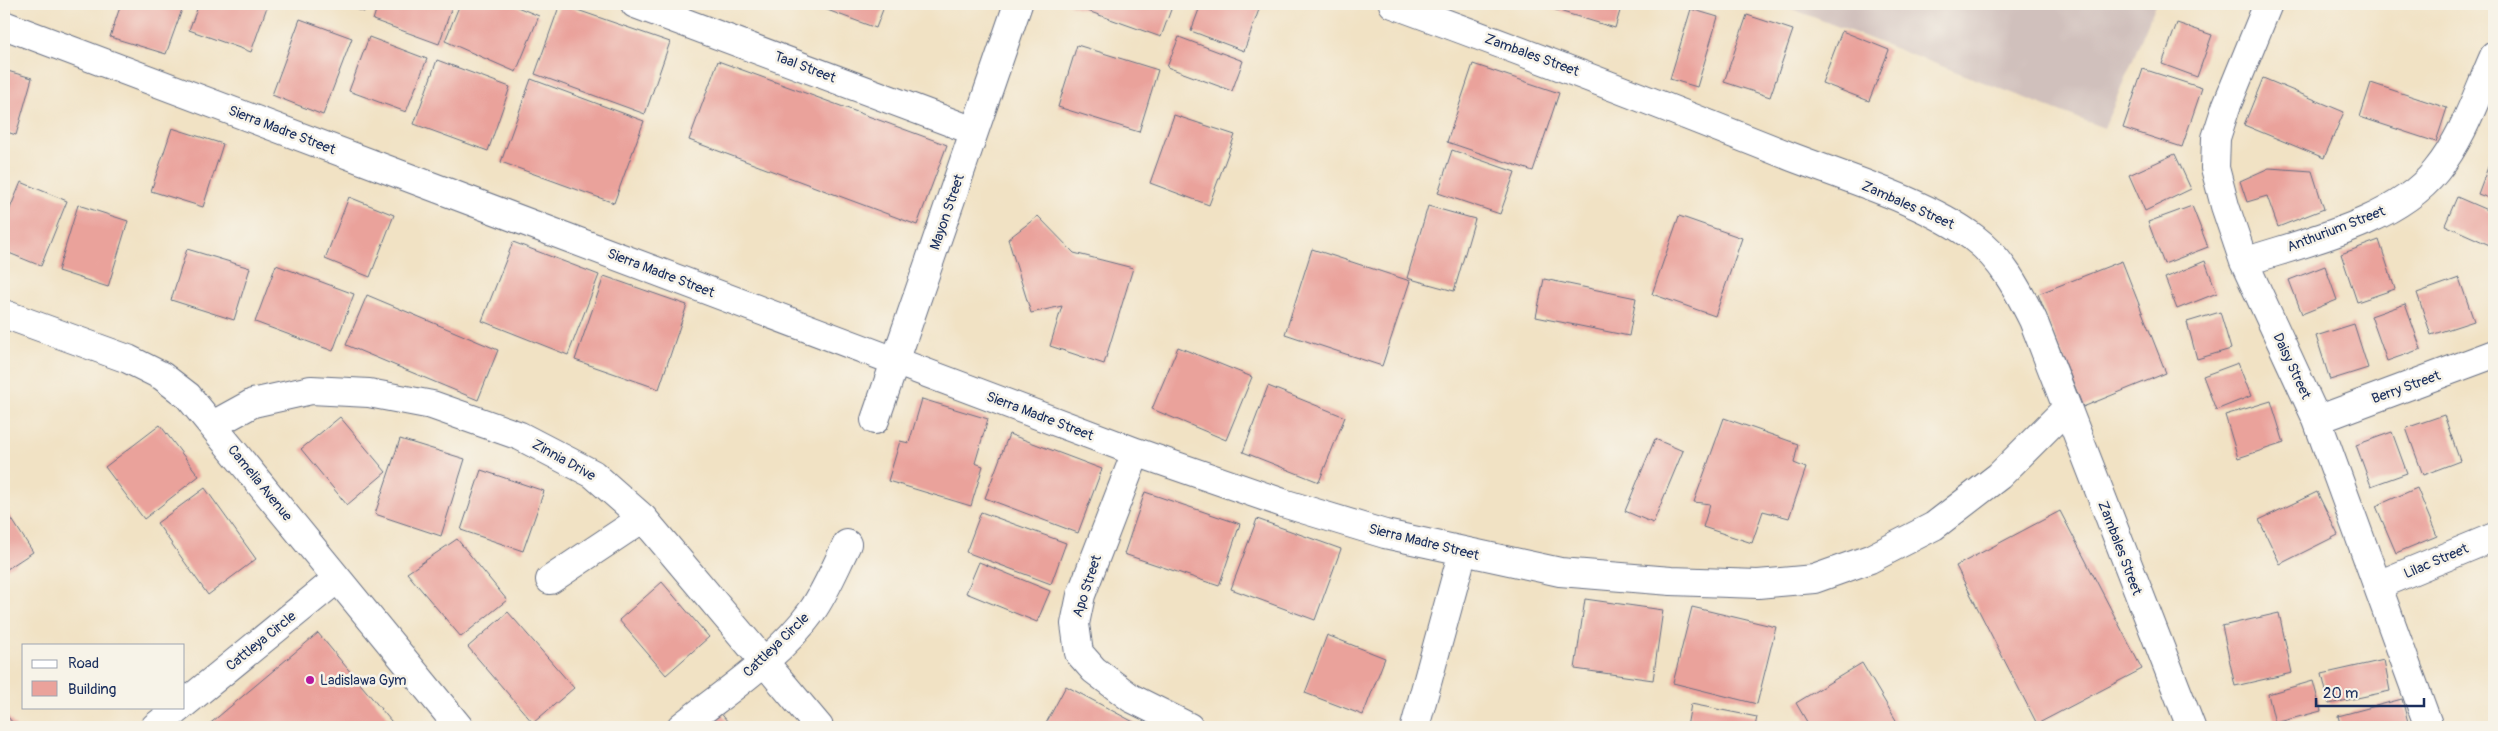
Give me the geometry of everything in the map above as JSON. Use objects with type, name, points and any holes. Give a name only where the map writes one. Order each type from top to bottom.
[{"type":"street","name":"Taal Street","points":[[635,4],[974,131]]},
{"type":"street","name":"Mayon Street","points":[[875,420],[1018,4]]},
{"type":"street","name":"Zambales Street","points":[[1393,4],[1593,78],[1946,220],[1975,238],[1997,260],[2016,286],[2032,320],[2191,727]]},
{"type":"street","name":"Daisy Street","points":[[2268,4],[2226,107],[2216,138],[2215,168],[2225,206],[2244,262],[2317,420],[2428,727]]},
{"type":"street","name":"Sierra Madre Street","points":[[4,26],[1136,452],[1385,534],[1560,572],[1671,581],[1758,584],[1814,579],[1870,559],[1934,526],[1999,476],[2066,409]]},
{"type":"street","name":"Anthurium Street","points":[[2244,262],[2361,223],[2389,209],[2417,190],[2436,172],[2452,148],[2494,56]]},
{"type":"street","name":"Camelia Avenue","points":[[4,314],[128,359],[162,376],[188,396],[458,727]]},
{"type":"street","name":"Berry Street","points":[[2317,420],[2494,354]]},
{"type":"street","name":"Zinnia Drive","points":[[213,425],[253,404],[311,390],[368,393],[432,405],[520,436],[593,474],[643,518],[818,727]]},
{"type":"street","name":"Apo Street","points":[[1136,452],[1081,595],[1075,624],[1079,652],[1094,670],[1131,698],[1189,727]]},
{"type":"street","points":[[550,580],[643,518]]},
{"type":"street","name":"Lilac Street","points":[[2378,585],[2494,537]]},
{"type":"street","name":"Cattleya Circle","points":[[681,727],[764,661],[812,610],[847,544]]},
{"type":"street","points":[[1415,727],[1463,551]]},
{"type":"street","name":"Cattleya Circle","points":[[185,703],[337,578]]},
{"type":"street","points":[[155,727],[179,708]]},
{"type":"shaded area","points":[[1779,4],[2156,4],[2104,128]]},
{"type":"building","points":[[121,4],[184,4],[166,54],[110,37]]},
{"type":"building","points":[[199,4],[268,4],[251,52],[189,30]]},
{"type":"building","points":[[342,4],[367,4],[364,12]]},
{"type":"building","points":[[378,4],[453,4],[439,44],[373,20]]},
{"type":"building","points":[[460,4],[510,4],[539,16],[516,72],[445,41]]},
{"type":"building","points":[[560,4],[670,42],[645,114],[535,74]]},
{"type":"building","points":[[811,4],[885,4],[876,28]]},
{"type":"building","points":[[1068,4],[1173,4],[1161,37]]},
{"type":"building","points":[[1201,4],[1261,4],[1244,51],[1191,31]]},
{"type":"building","points":[[1547,4],[1622,4],[1615,28],[1546,7]]},
{"type":"building","points":[[1691,9],[1718,17],[1697,87],[1670,79]]},
{"type":"building","points":[[1747,15],[1793,30],[1770,97],[1724,82]]},
{"type":"building","points":[[300,19],[352,38],[323,115],[272,95]]},
{"type":"building","points":[[2177,23],[2212,35],[2197,77],[2162,64]]},
{"type":"building","points":[[1842,31],[1889,50],[1869,101],[1822,83]]},
{"type":"building","points":[[369,37],[427,59],[406,112],[349,91]]},
{"type":"building","points":[[1179,37],[1243,61],[1232,91],[1167,67]]},
{"type":"building","points":[[1077,45],[1158,70],[1139,132],[1058,107]]},
{"type":"building","points":[[437,60],[510,87],[488,151],[414,124]]},
{"type":"building","points":[[718,61],[947,145],[917,225],[689,140]]},
{"type":"building","points":[[1473,64],[1559,93],[1533,171],[1447,142]]},
{"type":"building","points":[[2143,69],[2202,88],[2182,147],[2123,128]]},
{"type":"building","points":[[4,70],[32,78],[16,135],[4,131]]},
{"type":"building","points":[[2263,78],[2344,112],[2324,158],[2244,125]]},
{"type":"building","points":[[531,79],[644,121],[614,203],[501,162]]},
{"type":"building","points":[[2371,83],[2447,108],[2436,142],[2360,117]]},
{"type":"building","points":[[1174,115],[1235,135],[1209,205],[1150,183]]},
{"type":"building","points":[[172,128],[223,144],[203,207],[151,191]]},
{"type":"building","points":[[1452,150],[1515,172],[1500,214],[1438,193]]},
{"type":"building","points":[[2494,151],[2494,200],[2478,194]]},
{"type":"building","points":[[2175,154],[2191,189],[2145,211],[2129,175]]},
{"type":"building","points":[[2269,168],[2312,171],[2324,209],[2278,227],[2267,196],[2247,202],[2240,181]]},
{"type":"building","points":[[21,182],[67,201],[41,266],[4,251],[4,223]]},
{"type":"building","points":[[349,197],[394,215],[370,277],[325,259]]},
{"type":"building","points":[[2457,197],[2494,213],[2494,247],[2445,225]]},
{"type":"building","points":[[78,205],[128,221],[108,287],[58,271]]},
{"type":"building","points":[[1428,206],[1475,219],[1454,291],[1407,278]]},
{"type":"building","points":[[2192,206],[2208,247],[2164,264],[2148,222]]},
{"type":"building","points":[[1038,216],[1074,253],[1133,268],[1104,364],[1050,346],[1062,306],[1031,313],[1008,239]]},
{"type":"building","points":[[1679,216],[1742,238],[1715,316],[1652,294]]},
{"type":"building","points":[[2379,240],[2395,289],[2357,302],[2341,254]]},
{"type":"building","points":[[513,242],[599,275],[568,355],[482,321]]},
{"type":"building","points":[[187,249],[250,268],[234,320],[171,300]]},
{"type":"building","points":[[1312,249],[1410,281],[1382,366],[1285,334]]},
{"type":"building","points":[[2122,261],[2166,373],[2083,407],[2038,294]]},
{"type":"building","points":[[2205,261],[2217,293],[2177,309],[2165,278]]},
{"type":"building","points":[[276,265],[354,294],[333,351],[255,322]]},
{"type":"building","points":[[2325,266],[2337,300],[2302,314],[2289,280]]},
{"type":"building","points":[[604,276],[687,305],[659,389],[575,360]]},
{"type":"building","points":[[2459,278],[2474,321],[2431,335],[2417,293]]},
{"type":"building","points":[[1544,279],[1636,298],[1629,336],[1536,317]]},
{"type":"building","points":[[367,295],[498,350],[478,400],[346,345]]},
{"type":"building","points":[[2405,304],[2421,349],[2387,361],[2371,316]]},
{"type":"building","points":[[2220,312],[2231,349],[2197,359],[2187,322]]},
{"type":"building","points":[[2354,324],[2368,368],[2330,380],[2316,336]]},
{"type":"building","points":[[1178,347],[1252,377],[1226,440],[1152,409]]},
{"type":"building","points":[[2238,363],[2251,396],[2216,410],[2203,376]]},
{"type":"building","points":[[1268,386],[1345,417],[1319,482],[1243,452]]},
{"type":"building","points":[[922,399],[988,419],[975,463],[983,466],[971,506],[888,481],[900,441],[909,443]]},
{"type":"building","points":[[2271,401],[2284,443],[2238,458],[2225,415]]},
{"type":"building","points":[[2444,415],[2460,461],[2423,475],[2406,428]]},
{"type":"building","points":[[340,417],[386,472],[347,505],[301,449]]},
{"type":"building","points":[[1724,418],[1798,444],[1794,463],[1806,468],[1789,518],[1763,511],[1752,543],[1703,527],[1710,504],[1694,502]]},
{"type":"building","points":[[160,425],[199,476],[144,519],[105,467]]},
{"type":"building","points":[[2392,432],[2407,473],[2371,486],[2356,445]]},
{"type":"building","points":[[1009,434],[1102,469],[1078,533],[985,498]]},
{"type":"building","points":[[400,439],[465,459],[441,536],[375,514]]},
{"type":"building","points":[[1655,439],[1683,451],[1653,523],[1625,511]]},
{"type":"building","points":[[481,470],[544,491],[523,551],[461,530]]},
{"type":"building","points":[[205,488],[256,559],[208,595],[157,523]]},
{"type":"building","points":[[2417,488],[2437,536],[2396,553],[2376,506]]},
{"type":"building","points":[[1145,492],[1240,524],[1219,586],[1124,554]]},
{"type":"building","points":[[2317,492],[2338,535],[2280,564],[2259,520]]},
{"type":"building","points":[[4,507],[33,552],[4,571]]},
{"type":"building","points":[[2060,511],[2142,669],[2037,724],[1956,566]]},
{"type":"building","points":[[981,512],[1066,543],[1051,584],[966,552]]},
{"type":"building","points":[[1257,519],[1341,549],[1315,620],[1231,589]]},
{"type":"building","points":[[457,539],[507,600],[461,637],[407,573]]},
{"type":"building","points":[[979,562],[1050,591],[1037,622],[966,593]]},
{"type":"building","points":[[662,582],[709,637],[666,675],[619,620]]},
{"type":"building","points":[[1585,599],[1663,610],[1653,680],[1575,669]]},
{"type":"building","points":[[1692,607],[1776,627],[1757,704],[1673,683]]},
{"type":"building","points":[[508,612],[574,688],[533,723],[468,647]]},
{"type":"building","points":[[2279,613],[2292,673],[2235,686],[2222,626]]},
{"type":"building","name":"Ladislawa Gym","points":[[318,633],[396,727],[206,727]]},
{"type":"building","points":[[1327,635],[1385,658],[1363,715],[1305,693]]},
{"type":"building","points":[[2384,660],[2390,691],[2329,704],[2322,674]]},
{"type":"building","points":[[1862,663],[1900,727],[1810,727],[1796,703]]},
{"type":"building","points":[[2313,681],[2321,711],[2275,723],[2268,694]]},
{"type":"building","points":[[1066,686],[1141,726],[1044,727]]},
{"type":"building","points":[[2402,699],[2409,726],[2341,727],[2338,716]]},
{"type":"building","points":[[1691,704],[1757,717],[1755,727],[1687,727]]},
{"type":"building","points":[[719,711],[732,727],[699,727]]},
{"type":"building","points":[[4,712],[16,727],[4,727]]},
{"type":"place","name":"Ladislawa Gym","points":[[310,680]]}]
